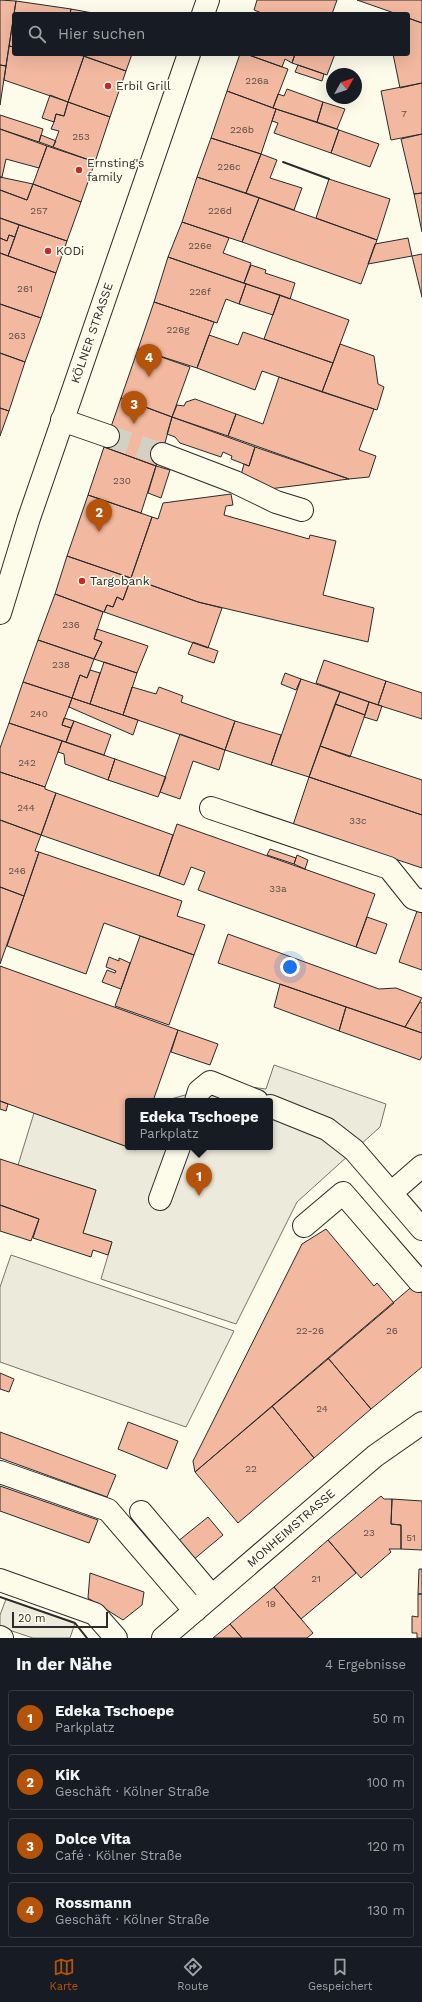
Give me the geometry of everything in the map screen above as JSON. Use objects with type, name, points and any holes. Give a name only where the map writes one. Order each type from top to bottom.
[{"type":"main road","points":[[204,12],[208,0]]},
{"type":"main road","name":"KÖLNER STRASSE","points":[[0,613],[29,518],[62,420],[188,56]]},
{"type":"main road","points":[[62,420],[108,436]]},
{"type":"main road","points":[[162,454],[234,482],[276,502],[302,510]]},
{"type":"main road","points":[[211,808],[389,868],[413,898],[422,901]]},
{"type":"main road","points":[[197,1098],[199,1091],[210,1082],[250,1098]]},
{"type":"main road","points":[[273,1107],[327,1129],[354,1150],[422,1229]]},
{"type":"main road","points":[[160,1199],[178,1150]]},
{"type":"main road","points":[[391,1193],[422,1166]]},
{"type":"main road","points":[[304,1226],[343,1193],[420,1281]]},
{"type":"main road","name":"MONHEIMSTRASSE","points":[[163,1638],[375,1456],[422,1423]]},
{"type":"main road","points":[[0,1472],[108,1510],[195,1611]]},
{"type":"main road","points":[[141,1512],[212,1596]]},
{"type":"main road","points":[[0,1580],[95,1614],[116,1638]]},
{"type":"shaded area","points":[[274,1065],[386,1104],[380,1127],[297,1202],[236,1324],[101,1279],[112,1242],[83,1233],[96,1190],[18,1165],[34,1113],[125,1146],[125,1150],[273,1150],[273,1098],[174,1098],[199,1091],[210,1082],[266,1089]]},
{"type":"shaded area","points":[[11,1255],[234,1331],[186,1427],[0,1362],[0,1287]]},
{"type":"shaded area","points":[[6,1599],[75,1623],[70,1638],[33,1638],[0,1627],[0,1615]]},
{"type":"building","points":[[0,0],[16,1],[14,12],[12,12],[12,27],[6,66],[0,65]]},
{"type":"building","points":[[257,0],[337,0],[333,12],[259,12],[254,10]]},
{"type":"building","points":[[357,0],[422,0],[422,23],[410,19],[410,12],[391,12]]},
{"type":"building","points":[[16,1],[71,9],[70,12],[14,12]]},
{"type":"building","points":[[71,9],[87,12],[70,12]]},
{"type":"building","points":[[410,19],[422,23],[422,83],[400,88],[393,56],[410,56]]},
{"type":"building","points":[[12,27],[12,47],[9,46]]},
{"type":"building","points":[[9,46],[12,47],[12,56],[84,56],[68,102],[4,80]]},
{"type":"building","points":[[83,56],[131,56],[126,71]]},
{"type":"building","points":[[84,56],[126,71],[110,117],[68,102]]},
{"type":"building","points":[[239,56],[252,56],[288,69],[273,108],[227,91]]},
{"type":"building","points":[[252,56],[294,56],[292,63],[285,59],[282,67]]},
{"type":"building","points":[[294,56],[334,56],[330,68],[326,68],[326,75],[292,63]]},
{"type":"building","points":[[0,65],[6,66],[0,105]]},
{"type":"building","points":[[298,65],[324,74],[322,81],[295,72]]},
{"type":"building","points":[[422,83],[422,134],[391,140],[381,91]]},
{"type":"building","points":[[287,89],[323,102],[317,122],[273,108],[278,94],[284,96]]},
{"type":"building","points":[[227,91],[276,109],[261,154],[211,138]]},
{"type":"building","points":[[50,95],[68,102],[64,116],[56,114],[54,122],[42,118]]},
{"type":"building","points":[[68,102],[110,117],[95,162],[53,147],[59,131],[51,129],[56,114],[64,116]]},
{"type":"building","points":[[323,102],[345,109],[337,129],[317,122]]},
{"type":"building","points":[[276,109],[339,130],[331,153],[274,133],[278,123],[272,121]]},
{"type":"building","points":[[0,115],[43,129],[39,142],[0,129]]},
{"type":"building","points":[[0,129],[47,146],[39,168],[6,159],[2,177],[0,177]]},
{"type":"building","points":[[339,130],[379,144],[370,167],[331,153]]},
{"type":"building","points":[[422,134],[422,193],[414,194],[401,139]]},
{"type":"building","points":[[41,135],[56,141],[53,147],[39,142]]},
{"type":"building","points":[[211,138],[261,154],[246,193],[197,177]]},
{"type":"building","points":[[47,146],[95,162],[81,202],[33,184]]},
{"type":"building","points":[[261,154],[277,160],[270,178],[302,188],[294,210],[246,193]]},
{"type":"building","points":[[0,177],[33,184],[27,200],[0,190]]},
{"type":"building","points":[[197,177],[259,198],[242,242],[182,222]]},
{"type":"building","points":[[329,179],[390,199],[377,240],[316,218]]},
{"type":"building","points":[[33,184],[81,202],[67,241],[0,218],[0,190],[27,200]]},
{"type":"building","points":[[422,193],[422,232],[414,194]]},
{"type":"building","points":[[259,198],[377,240],[361,284],[242,242]]},
{"type":"building","points":[[0,218],[19,225],[15,237],[9,235],[7,241],[0,238]]},
{"type":"building","points":[[182,222],[229,238],[223,253],[251,263],[244,283],[168,257]]},
{"type":"building","points":[[19,225],[67,241],[56,273],[8,256]]},
{"type":"building","points":[[9,235],[15,237],[8,256],[0,253],[0,238],[7,241]]},
{"type":"building","points":[[408,238],[412,256],[368,264],[375,244]]},
{"type":"building","points":[[0,253],[56,273],[41,318],[0,304]]},
{"type":"building","points":[[422,254],[422,297],[412,256]]},
{"type":"building","points":[[168,257],[246,284],[239,304],[226,299],[217,323],[154,302]]},
{"type":"building","points":[[251,265],[266,270],[265,273],[295,283],[290,299],[244,283]]},
{"type":"building","points":[[246,284],[280,295],[273,315],[239,304]]},
{"type":"building","points":[[280,295],[349,320],[333,363],[264,339]]},
{"type":"building","points":[[154,302],[214,322],[197,368],[138,349]]},
{"type":"building","points":[[0,304],[41,318],[25,362],[0,353]]},
{"type":"building","points":[[243,332],[333,363],[322,392],[262,371],[255,390],[197,368],[209,335],[238,345]]},
{"type":"building","points":[[340,344],[374,356],[378,384],[384,387],[377,410],[322,392]]},
{"type":"building","points":[[138,349],[190,367],[172,417],[121,398]]},
{"type":"building","points":[[0,353],[25,362],[9,411],[0,408]]},
{"type":"building","points":[[279,377],[374,409],[359,450],[376,456],[369,477],[349,479],[228,436],[236,414],[263,424]]},
{"type":"building","points":[[121,398],[172,417],[162,454],[156,466],[104,447]]},
{"type":"building","points":[[195,399],[236,414],[228,436],[172,417],[177,405],[184,406],[186,402]]},
{"type":"building","points":[[0,408],[9,411],[0,436]]},
{"type":"building","points":[[172,417],[255,447],[249,466],[231,459],[232,456],[223,452],[221,457],[180,443],[175,437],[167,434]]},
{"type":"building","points":[[104,447],[156,466],[141,513],[88,495]]},
{"type":"building","points":[[255,447],[349,479],[269,489],[257,480],[241,475],[244,464],[249,466]]},
{"type":"building","points":[[156,466],[170,470],[161,498],[148,493]]},
{"type":"building","points":[[231,494],[233,505],[226,506],[224,515],[309,539],[310,535],[336,541],[323,595],[374,608],[368,642],[198,602],[131,578],[152,517],[158,519],[163,503]]},
{"type":"building","points":[[88,495],[152,517],[131,578],[67,556]]},
{"type":"building","points":[[67,556],[131,578],[123,600],[117,597],[113,607],[107,605],[104,612],[55,594]]},
{"type":"building","points":[[131,578],[198,602],[222,608],[208,648],[104,612],[107,605],[113,607],[117,597],[123,600]]},
{"type":"building","points":[[55,594],[103,612],[94,639],[102,642],[94,659],[38,640]]},
{"type":"building","points":[[97,629],[148,646],[137,673],[94,659],[102,642],[94,639]]},
{"type":"building","points":[[38,640],[94,659],[87,678],[80,675],[72,698],[23,682]]},
{"type":"building","points":[[193,642],[218,651],[214,663],[188,654]]},
{"type":"building","points":[[324,660],[386,681],[378,705],[316,683]]},
{"type":"building","points":[[104,662],[137,673],[123,715],[90,704]]},
{"type":"building","points":[[90,670],[100,673],[90,704],[72,698],[80,675],[87,678]]},
{"type":"building","points":[[285,673],[301,679],[296,690],[281,684]]},
{"type":"building","points":[[301,679],[340,692],[309,777],[271,765]]},
{"type":"building","points":[[386,681],[422,693],[422,719],[378,705]]},
{"type":"building","points":[[23,682],[72,698],[62,725],[71,728],[66,742],[9,723]]},
{"type":"building","points":[[132,687],[156,694],[159,687],[183,696],[181,702],[235,721],[225,750],[123,715]]},
{"type":"building","points":[[340,692],[369,702],[365,715],[335,704]]},
{"type":"building","points":[[72,698],[138,720],[133,735],[69,707]]},
{"type":"building","points":[[369,702],[382,706],[377,721],[364,717]]},
{"type":"building","points":[[335,704],[365,715],[350,757],[320,746]]},
{"type":"building","points":[[64,718],[74,721],[71,728],[62,725]]},
{"type":"building","points":[[74,721],[111,735],[104,755],[66,742]]},
{"type":"building","points":[[235,721],[281,735],[271,765],[225,750]]},
{"type":"building","points":[[9,723],[62,741],[45,787],[0,772],[0,748]]},
{"type":"building","points":[[180,734],[225,750],[219,770],[193,761],[180,799],[160,792]]},
{"type":"building","points":[[62,741],[115,759],[108,780],[65,764],[64,754],[58,752]]},
{"type":"building","points":[[320,746],[422,780],[422,815],[309,777]]},
{"type":"building","points":[[115,759],[166,777],[158,797],[108,780]]},
{"type":"building","points":[[0,772],[45,787],[45,789],[56,793],[41,835],[0,820]]},
{"type":"building","points":[[309,777],[422,815],[422,868],[293,825]]},
{"type":"building","points":[[56,793],[173,835],[159,876],[41,835]]},
{"type":"building","points":[[0,820],[41,835],[35,851],[39,852],[24,896],[0,887]]},
{"type":"building","points":[[177,824],[375,894],[356,947],[198,890],[205,872],[191,867],[184,885],[159,876]]},
{"type":"building","points":[[270,849],[296,858],[294,864],[267,855]]},
{"type":"building","points":[[39,852],[182,901],[177,916],[205,925],[194,955],[104,923],[86,974],[7,946]]},
{"type":"building","points":[[297,855],[308,860],[305,869],[294,864]]},
{"type":"building","points":[[0,887],[24,896],[0,964]]},
{"type":"building","points":[[417,911],[422,913],[422,970],[399,962]]},
{"type":"building","points":[[367,917],[387,924],[376,954],[356,947]]},
{"type":"building","points":[[228,934],[379,989],[396,988],[422,998],[405,1027],[218,963]]},
{"type":"building","points":[[140,936],[194,955],[169,1025],[115,1006]]},
{"type":"building","points":[[109,957],[119,961],[119,958],[130,963],[121,989],[102,982],[107,970],[115,973],[116,971],[106,967]]},
{"type":"building","points":[[0,966],[178,1030],[154,1098],[125,1098],[125,1146],[0,1101]]},
{"type":"building","points":[[280,984],[346,1007],[339,1031],[274,1007]]},
{"type":"building","points":[[420,1002],[422,1003],[422,1033],[405,1027]]},
{"type":"building","points":[[346,1007],[422,1033],[422,1056],[420,1060],[339,1031]]},
{"type":"building","points":[[178,1030],[218,1044],[210,1065],[171,1052]]},
{"type":"building","points":[[0,1101],[8,1104],[6,1111],[0,1109]]},
{"type":"building","points":[[0,1159],[96,1190],[83,1233],[112,1242],[108,1255],[93,1250],[91,1257],[33,1238],[39,1219],[0,1205]]},
{"type":"building","points":[[0,1205],[39,1219],[31,1241],[0,1231]]},
{"type":"building","points":[[326,1229],[374,1286],[377,1283],[394,1303],[195,1472],[193,1461],[302,1244]]},
{"type":"building","points":[[422,1278],[422,1367],[371,1409],[328,1358]]},
{"type":"building","points":[[328,1358],[371,1409],[314,1458],[272,1406]]},
{"type":"building","points":[[0,1373],[14,1379],[9,1392],[0,1389]]},
{"type":"building","points":[[272,1406],[314,1458],[238,1523],[195,1472]]},
{"type":"building","points":[[128,1422],[178,1441],[167,1469],[118,1449]]},
{"type":"building","points":[[0,1432],[116,1475],[107,1497],[0,1458]]},
{"type":"building","points":[[0,1486],[98,1520],[89,1543],[0,1511]]},
{"type":"building","points":[[381,1496],[384,1499],[392,1499],[391,1524],[401,1525],[401,1549],[389,1549],[391,1552],[361,1578],[328,1540]]},
{"type":"building","points":[[392,1499],[422,1501],[422,1550],[401,1549],[401,1525],[391,1524]]},
{"type":"building","points":[[208,1517],[223,1535],[193,1560],[177,1542]]},
{"type":"building","points":[[328,1540],[356,1573],[301,1619],[274,1587]]},
{"type":"building","points":[[419,1569],[422,1569],[422,1594],[418,1594]]},
{"type":"building","points":[[90,1573],[144,1592],[142,1605],[123,1620],[88,1598]]},
{"type":"building","points":[[274,1587],[313,1633],[307,1638],[242,1638],[230,1624]]},
{"type":"building","points":[[418,1594],[422,1594],[422,1638],[417,1638],[417,1633],[412,1633],[412,1616],[418,1617]]},
{"type":"building","points":[[230,1624],[242,1638],[213,1638]]},
{"type":"tunnel","points":[[108,436],[162,454]]},
{"type":"wall","points":[[283,162],[329,179]]},
{"type":"wall","points":[[0,1597],[75,1623],[87,1638]]},
{"type":"place","name":"Erbil Grill","points":[[108,86]]},
{"type":"place","name":"Ernsting's family","points":[[79,170]]},
{"type":"place","name":"KODi","points":[[48,251]]},
{"type":"place","name":"Rossmann","points":[[149,377]]},
{"type":"place","name":"Dolce Vita","points":[[134,424]]},
{"type":"place","name":"KiK","points":[[99,532]]},
{"type":"place","name":"Targobank","points":[[82,581]]},
{"type":"place","name":"Edeka Tschoepe","points":[[199,1196]]}]
